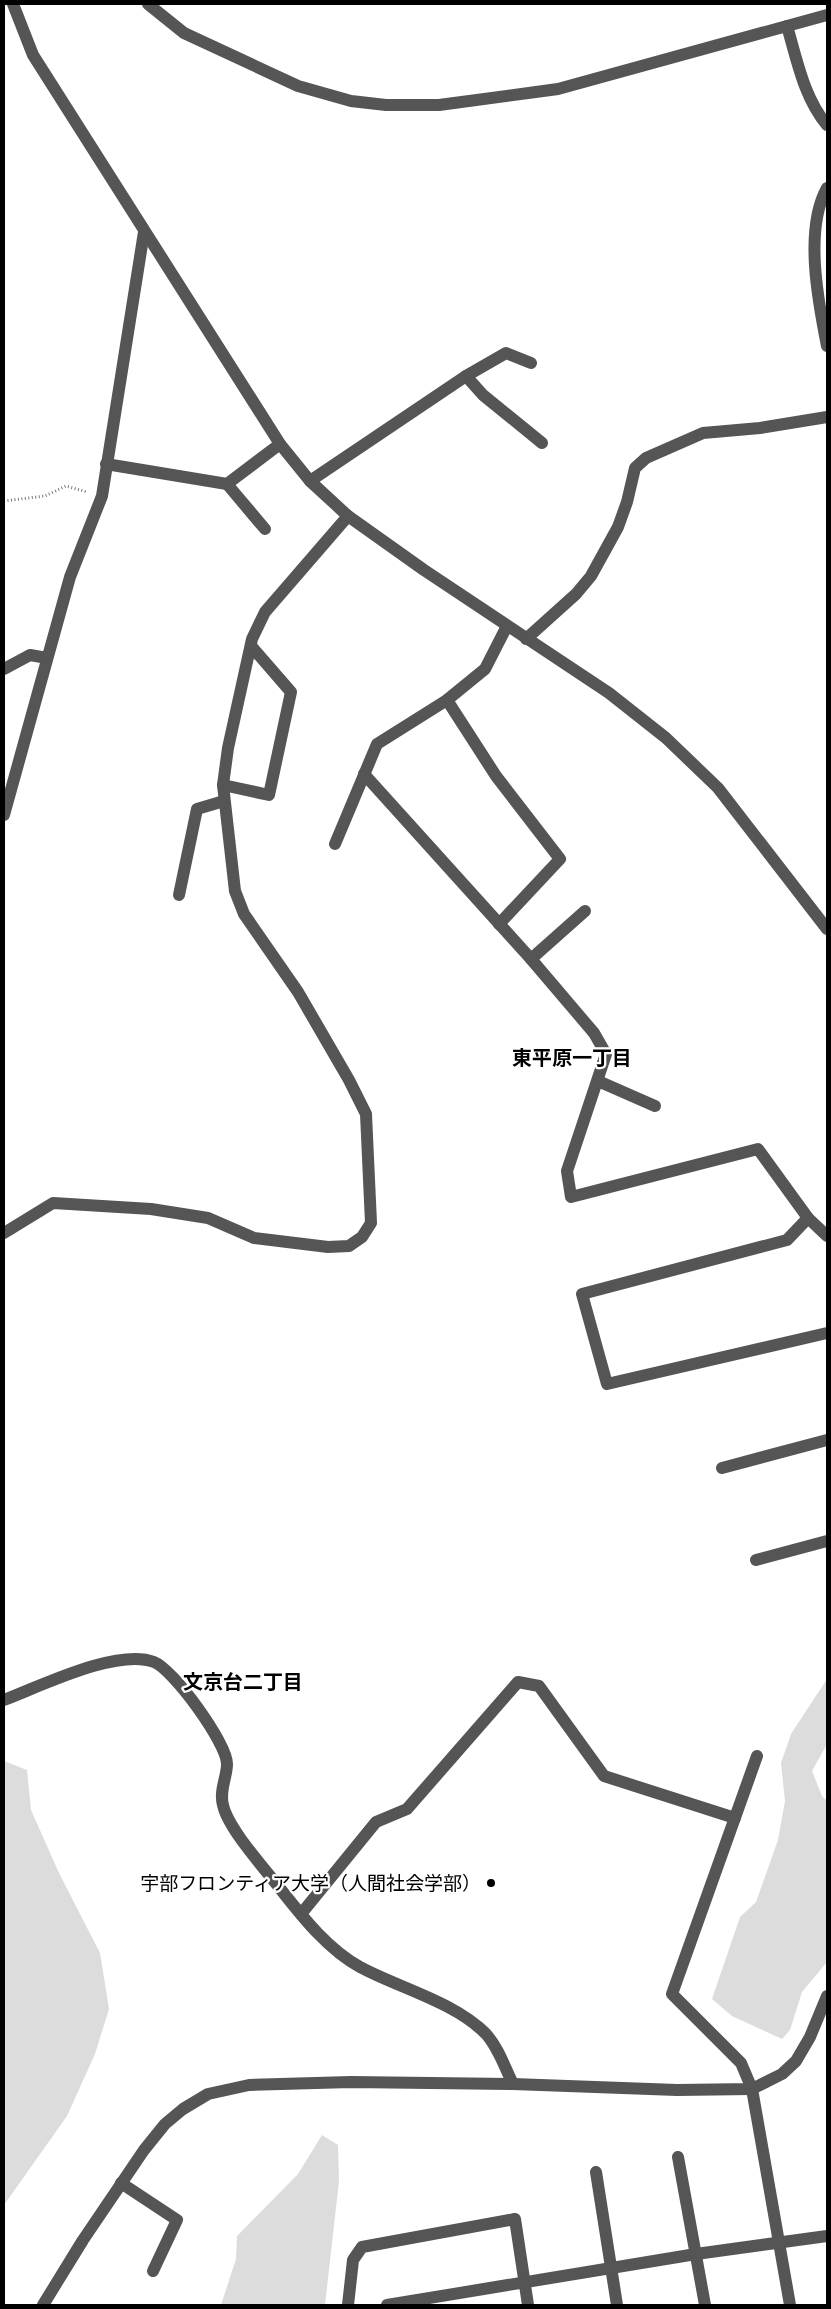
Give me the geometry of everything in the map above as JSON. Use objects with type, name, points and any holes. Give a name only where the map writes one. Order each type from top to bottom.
[{"type":"street","points":[[13,4],[33,55],[280,444],[310,480],[348,516],[526,639],[609,693],[666,738],[718,788],[827,929]]},
{"type":"street","points":[[148,4],[184,34],[298,86],[351,100],[386,105],[439,106],[558,89],[827,16]]},
{"type":"street","points":[[787,26],[802,77],[817,113],[827,125]]},
{"type":"street","points":[[827,188],[819,205],[815,274],[816,294],[827,346]]},
{"type":"street","points":[[4,815],[70,577],[102,496],[144,232]]},
{"type":"street","points":[[310,480],[466,376],[506,353],[531,363]]},
{"type":"street","points":[[466,376],[483,394],[542,443]]},
{"type":"street","points":[[526,639],[576,594],[591,576],[606,552],[621,519],[635,468],[646,458],[703,433],[760,428],[827,418]]},
{"type":"street","points":[[227,484],[280,444]]},
{"type":"street","points":[[106,464],[227,484],[265,529]]},
{"type":"street","points":[[4,1233],[53,1203],[151,1209],[208,1218],[254,1238],[328,1247],[348,1246],[362,1237],[371,1223],[366,1114],[349,1080],[298,992],[244,914],[235,891],[223,785],[228,748],[251,646],[265,612],[348,516]]},
{"type":"street","points":[[335,844],[377,744],[446,700],[485,669],[507,626]]},
{"type":"street","points":[[223,785],[269,795],[291,692],[251,646]]},
{"type":"street","points":[[4,669],[30,655],[47,658]]},
{"type":"street","points":[[446,700],[496,776],[560,860],[499,924]]},
{"type":"street","points":[[364,774],[531,959],[594,1033],[606,1054],[566,1171],[571,1197],[758,1149],[808,1218],[827,1236]]},
{"type":"street","points":[[179,895],[197,809],[224,801]]},
{"type":"street","points":[[531,959],[585,911]]},
{"type":"street","points":[[598,1081],[655,1106]]},
{"type":"street","points":[[808,1218],[787,1240],[582,1294],[607,1384],[827,1333]]},
{"type":"street","points":[[722,1468],[827,1440]]},
{"type":"street","points":[[756,1560],[827,1541]]},
{"type":"street","points":[[4,1700],[113,1660],[135,1658],[155,1662],[172,1673],[222,1743],[227,1763],[222,1786],[222,1804],[230,1823],[301,1914],[333,1948],[360,1966],[472,2022],[487,2036],[513,2084]]},
{"type":"street","points":[[301,1914],[376,1822],[407,1809],[518,1682],[539,1686],[604,1776],[734,1818]]},
{"type":"street","points":[[757,1756],[672,1994],[741,2063],[752,2089],[790,2305]]},
{"type":"street","points":[[43,2305],[121,2183],[165,2124],[183,2109],[208,2094],[249,2085],[351,2082],[513,2084],[677,2090],[752,2089],[782,2074],[796,2061],[810,2037],[827,1996]]},
{"type":"street","points":[[678,2157],[705,2305]]},
{"type":"street","points":[[596,2172],[617,2305]]},
{"type":"street","points":[[121,2183],[177,2220],[153,2272]]},
{"type":"street","points":[[348,2305],[353,2260],[362,2247],[515,2219],[528,2305]]},
{"type":"street","points":[[387,2305],[438,2301],[525,2283],[696,2254],[827,2236]]},
{"type":"path","points":[[4,501],[45,496],[66,486],[102,496]]},
{"type":"shaded area","points":[[827,1679],[827,1744],[812,1771],[822,1796],[827,1801],[827,1962],[802,1992],[790,2030],[782,2039],[732,2016],[712,1999],[740,1917],[756,1902],[778,1840],[785,1801],[781,1763],[791,1734]]},
{"type":"shaded area","points":[[4,1761],[27,1770],[31,1810],[59,1873],[100,1953],[109,2009],[95,2054],[67,2116],[4,2205]]},
{"type":"shaded area","points":[[322,2135],[338,2145],[339,2181],[325,2305],[221,2305],[236,2259],[237,2236],[298,2174]]},
{"type":"place","name":"宇部フロンティア大学（人間社会学部）","points":[[491,1883]]},
{"type":"district","name":"東平原一丁目","points":[[572,1058]]},
{"type":"district","name":"文京台二丁目","points":[[243,1682]]}]
